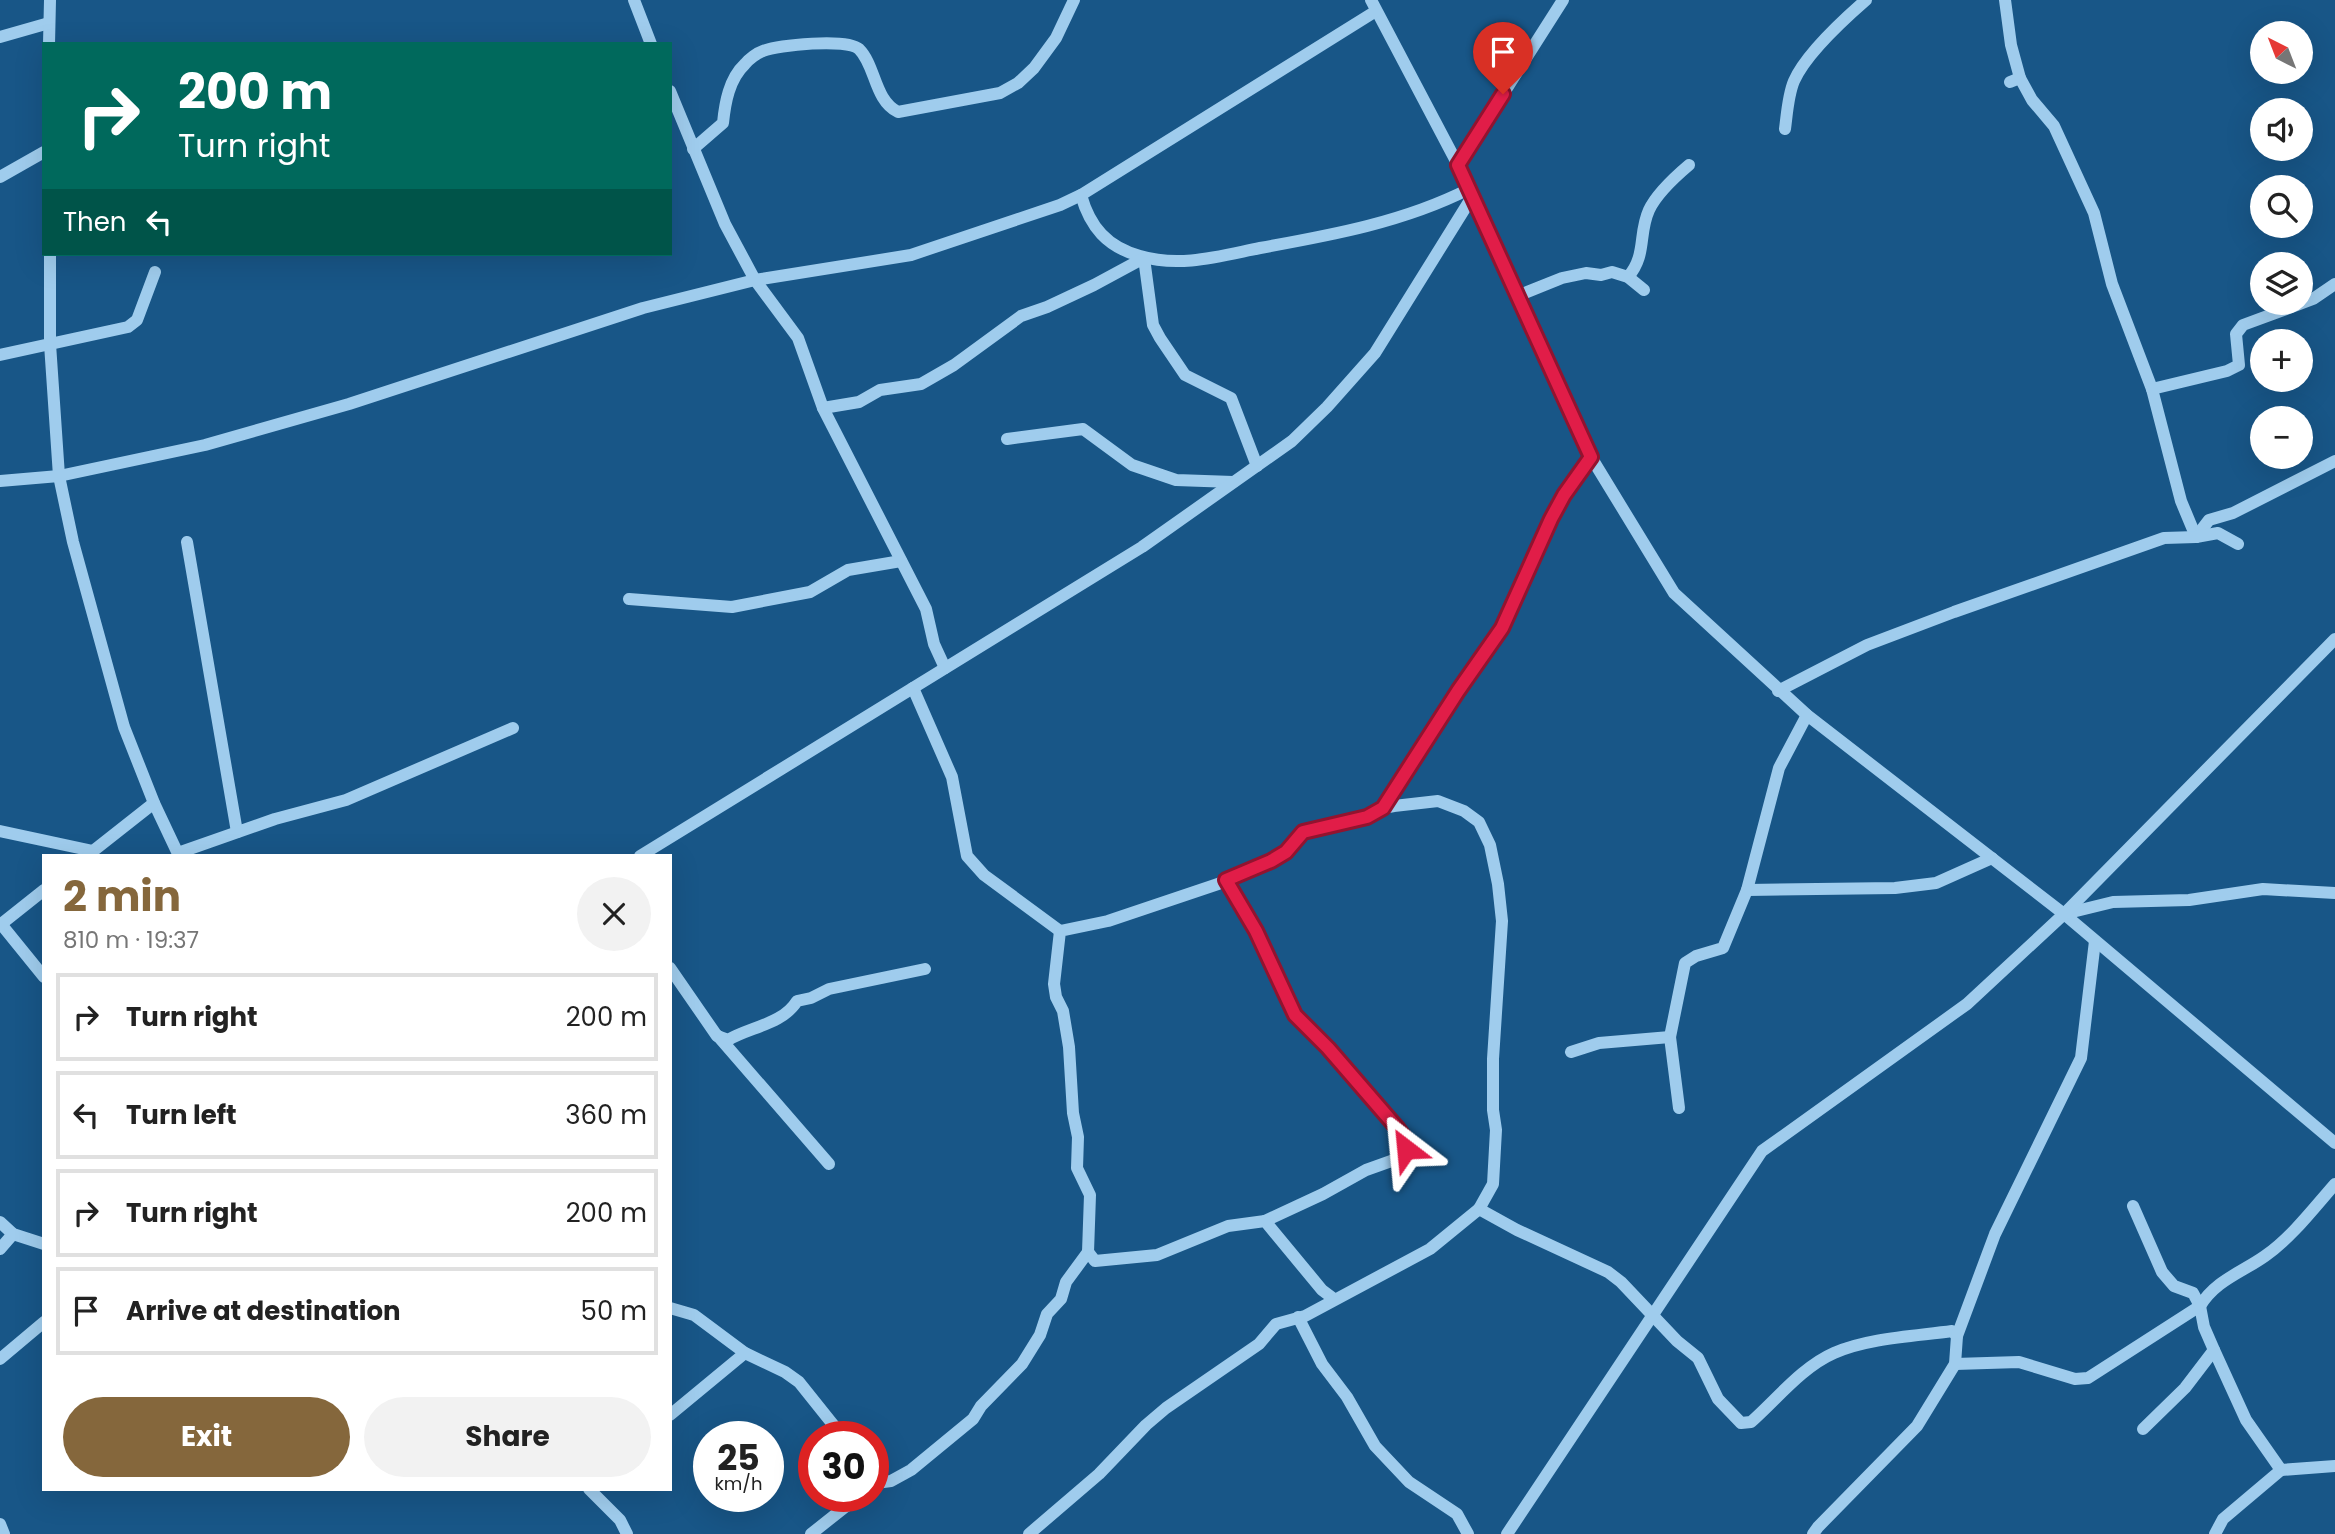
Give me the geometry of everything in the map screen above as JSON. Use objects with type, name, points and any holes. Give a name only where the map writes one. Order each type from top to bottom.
[{"type":"street","points":[[49,42],[50,0]]},
{"type":"street","points":[[634,0],[651,42]]},
{"type":"street","points":[[693,149],[723,123],[734,76],[746,62],[762,51],[815,42],[854,46],[864,58],[885,102],[898,112],[1000,93],[1018,83],[1034,68],[1056,38],[1074,0]]},
{"type":"street","points":[[1458,165],[1563,0]]},
{"type":"street","points":[[1785,129],[1793,84],[1803,65],[1838,24],[1866,0]]},
{"type":"street","points":[[2005,0],[2015,80],[2054,127],[2094,213],[2112,284],[2152,389],[2181,501],[2196,537]]},
{"type":"street","points":[[0,481],[59,476],[205,445],[349,404],[643,308],[755,281],[911,256],[1060,205],[1081,195],[1374,5],[1458,165],[1591,457],[1674,593],[1807,715],[2064,914],[2335,1143]]},
{"type":"street","points":[[0,37],[49,23]]},
{"type":"street","points":[[672,96],[725,224],[755,281],[798,338],[823,408],[926,609],[934,644],[945,668]]},
{"type":"street","points":[[0,177],[42,153]]},
{"type":"street","points":[[1628,277],[1638,266],[1649,209],[1672,180],[1689,165]]},
{"type":"street","points":[[1081,195],[1087,217],[1097,230],[1114,243],[1144,258],[1183,263],[1364,229],[1471,193]]},
{"type":"street","points":[[643,854],[1143,547],[1292,441],[1327,407],[1375,353],[1471,193]]},
{"type":"street","points":[[50,256],[50,344],[59,476],[73,542],[124,727],[154,803],[178,854],[275,819],[346,800],[513,728]]},
{"type":"street","points":[[823,408],[859,402],[880,390],[928,381],[1021,316],[1094,285],[1144,258]]},
{"type":"street","points":[[1144,258],[1156,331],[1185,375],[1231,398],[1257,466]]},
{"type":"street","points":[[0,355],[123,329],[137,320],[155,272]]},
{"type":"street","points":[[1517,296],[1562,278],[1587,273],[1601,275],[1612,272],[1628,277],[1644,290]]},
{"type":"street","points":[[2152,389],[2227,371],[2239,365],[2236,334],[2243,325],[2313,299],[2335,284]]},
{"type":"street","points":[[1007,439],[1083,429],[1132,465],[1176,480],[1233,482]]},
{"type":"street","points":[[1383,808],[1502,628],[1551,519],[1591,457]]},
{"type":"street","points":[[2196,537],[2209,520],[2233,513],[2335,461]]},
{"type":"street","points":[[1779,691],[1867,645],[1954,611],[2164,538],[2218,533],[2238,544]]},
{"type":"street","points":[[187,542],[237,832]]},
{"type":"street","points":[[629,599],[732,607],[810,592],[848,570],[901,561]]},
{"type":"street","points":[[1507,1534],[1762,1151],[1967,1004],[2064,914],[2335,639]]},
{"type":"street","points":[[2324,651],[2335,661]]},
{"type":"street","points":[[913,688],[952,777],[967,856],[984,875],[1060,931],[1108,921],[1226,880],[1286,852],[1303,832],[1367,817],[1383,808],[1438,801],[1464,811],[1479,822],[1490,845],[1498,884],[1502,921],[1493,1059],[1493,1110],[1496,1130],[1493,1184],[1487,1198],[1479,1209],[1430,1249],[1298,1317],[1276,1324],[1259,1344],[1166,1408],[1146,1425],[1099,1474],[1029,1534]]},
{"type":"street","points":[[1679,1108],[1670,1037],[1685,963],[1696,956],[1723,948],[1748,890],[1779,768],[1807,715]]},
{"type":"street","points":[[0,831],[90,854],[154,803]]},
{"type":"street","points":[[1748,890],[1895,888],[1936,883],[1992,858]]},
{"type":"street","points":[[1088,1252],[1095,1261],[1157,1255],[1228,1227],[1265,1222],[1323,1195],[1366,1170],[1394,1160],[1406,1149],[1406,1140],[1328,1048],[1295,1015],[1256,931],[1226,880]]},
{"type":"street","points":[[2064,914],[2113,902],[2189,900],[2263,889],[2335,893]]},
{"type":"street","points":[[42,892],[0,924],[42,975]]},
{"type":"street","points":[[889,1481],[911,1470],[973,1419],[981,1406],[1022,1364],[1040,1335],[1048,1314],[1061,1299],[1066,1282],[1088,1252],[1090,1195],[1077,1168],[1078,1137],[1073,1113],[1069,1046],[1063,1011],[1056,997],[1054,984],[1060,931]]},
{"type":"street","points":[[1814,1534],[1917,1426],[1955,1364],[1957,1336],[1995,1234],[2081,1058],[2095,941]]},
{"type":"street","points":[[717,1036],[728,1040],[742,1031],[779,1018],[791,1011],[797,1002],[830,989],[925,969]]},
{"type":"street","points":[[672,971],[717,1036],[829,1164]]},
{"type":"street","points":[[1571,1052],[1599,1043],[1670,1037]]},
{"type":"street","points":[[1955,1364],[2019,1362],[2075,1380],[2088,1378],[2200,1306],[2210,1291],[2267,1255],[2291,1233],[2335,1184]]},
{"type":"street","points":[[2133,1206],[2162,1272],[2174,1286],[2193,1293],[2214,1350],[2246,1420],[2281,1470]]},
{"type":"street","points":[[1479,1209],[1517,1230],[1608,1272],[1621,1282],[1699,1359],[1718,1399],[1741,1423],[1751,1422],[1807,1370],[1834,1353],[1864,1344],[1952,1331],[1957,1336]]},
{"type":"street","points":[[0,1222],[13,1234],[42,1243]]},
{"type":"street","points":[[1265,1222],[1322,1290],[1334,1299]]},
{"type":"street","points":[[0,1249],[13,1234]]},
{"type":"street","points":[[672,1309],[694,1315],[745,1353],[785,1372],[799,1382],[832,1421]]},
{"type":"street","points":[[1298,1317],[1322,1364],[1347,1396],[1375,1446],[1409,1482],[1457,1514],[1468,1534]]},
{"type":"street","points":[[0,1359],[42,1324]]},
{"type":"street","points":[[2144,1429],[2185,1388],[2214,1350]]},
{"type":"street","points":[[672,1414],[745,1353]]},
{"type":"street","points":[[2214,1534],[2223,1520],[2281,1470],[2335,1466]]},
{"type":"street","points":[[591,1491],[621,1520],[627,1534]]},
{"type":"street","points":[[811,1534],[839,1512]]},
{"type":"street","points":[[0,1524],[4,1534]]},
{"type":"route","points":[[1406,1149],[1406,1140],[1398,1129],[1328,1048],[1295,1015],[1256,931],[1226,880],[1286,852],[1295,839],[1307,830],[1367,817],[1383,808],[1502,628],[1551,519],[1591,457],[1458,165],[1503,94]]}]
